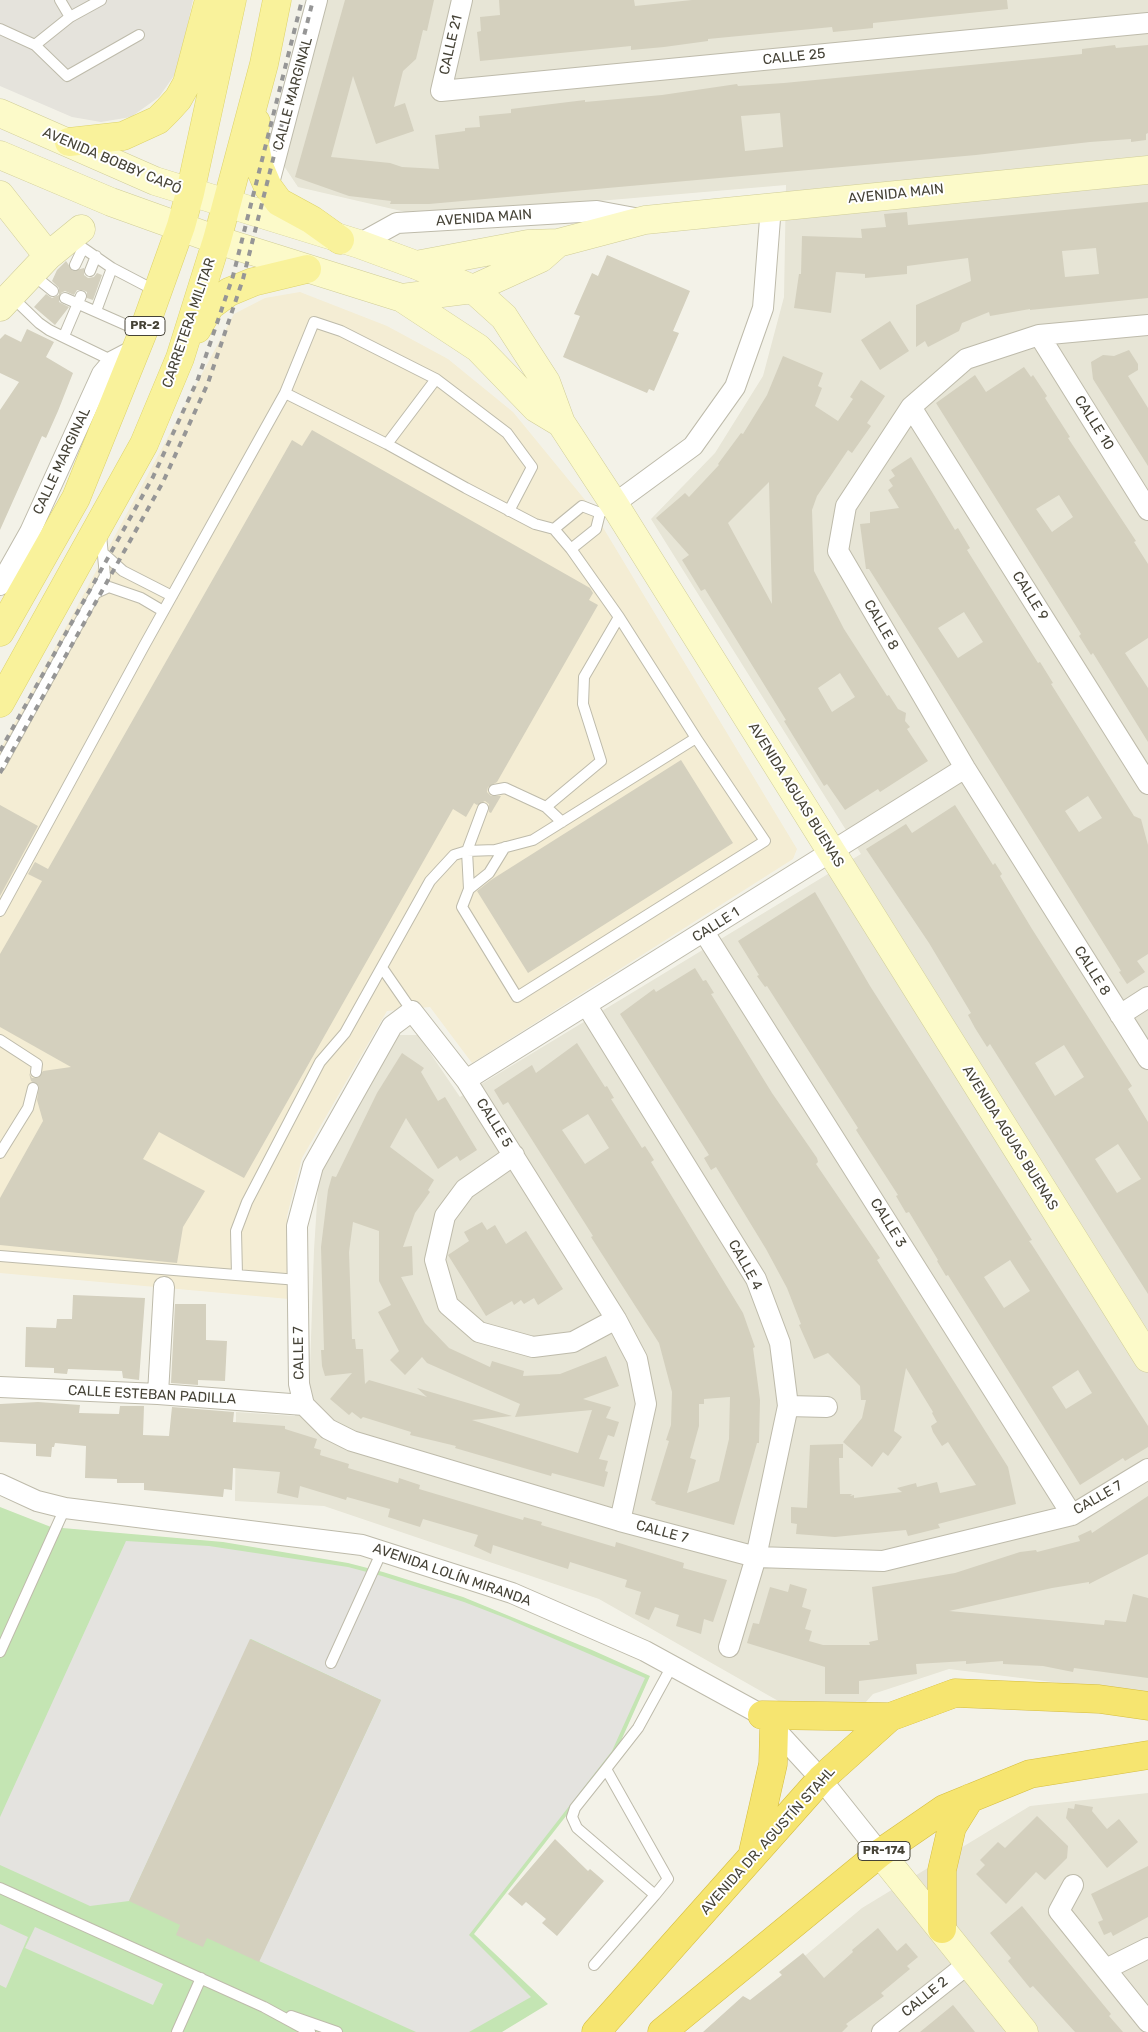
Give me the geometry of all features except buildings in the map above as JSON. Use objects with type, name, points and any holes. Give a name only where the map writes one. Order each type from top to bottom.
[{"type":"highway","name":"AVENIDA DR. AGUSTÍN STAHL","points":[[596,2032],[821,1779],[890,1718],[955,1693],[1098,1699],[1148,1706]]},
{"type":"highway","points":[[752,1857],[773,1764],[768,1721],[890,1718]]},
{"type":"highway","points":[[1096,1763],[1148,1740]]},
{"type":"highway","name":"PR-174","points":[[662,2032],[880,1854],[944,1809],[1030,1774],[1148,1755]]},
{"type":"highway","points":[[942,1929],[942,1870],[952,1827],[970,1798]]},
{"type":"main road","points":[[69,142],[123,136],[158,120],[168,110],[178,99],[187,83],[208,0]]},
{"type":"main road","name":"PR-2","points":[[0,632],[76,498],[131,347],[158,292],[181,226],[190,193],[232,0]]},
{"type":"main road","name":"CARRETERA MILITAR","points":[[0,703],[144,444],[180,358],[226,204],[277,0]]},
{"type":"main road","points":[[267,45],[269,66],[253,136],[259,166],[268,187],[278,202],[349,242]]},
{"type":"main road","points":[[180,358],[210,306],[222,296],[253,282],[307,269]]},
{"type":"street","name":"CALLE MARGINAL","points":[[268,187],[317,0]]},
{"type":"street","name":"CALLE 21","points":[[441,91],[462,0]]},
{"type":"street","name":"CALLE 25","points":[[441,91],[1148,23]]},
{"type":"street","name":"AVENIDA BOBBY CAPÓ","points":[[0,113],[156,181],[349,242]]},
{"type":"street","points":[[0,155],[111,202],[307,269],[402,298],[478,348],[536,408],[561,423]]},
{"type":"street","name":"AVENIDA MAIN","points":[[416,266],[528,244],[558,243],[645,220],[1148,170]]},
{"type":"street","points":[[0,194],[31,284],[77,239]]},
{"type":"street","points":[[607,509],[693,446],[735,387],[763,308],[771,206]]},
{"type":"street","name":"AVENIDA MAIN","points":[[349,242],[397,223],[597,211],[645,220]]},
{"type":"street","name":"AVENIDA AGUAS BUENAS","points":[[349,242],[473,289],[504,317],[546,382],[561,423],[607,509],[832,853],[1148,1358]]},
{"type":"street","points":[[402,298],[473,289],[541,258],[558,243]]},
{"type":"street","name":"CALLE 8","points":[[1148,324],[1039,336],[966,358],[912,407],[846,506],[838,551],[965,768],[1148,1059]]},
{"type":"street","name":"CALLE 10","points":[[1039,336],[1148,510]]},
{"type":"street","name":"CALLE MARGINAL","points":[[0,585],[30,532],[102,374],[131,347]]},
{"type":"street","name":"CALLE 9","points":[[912,407],[1148,784]]},
{"type":"street","name":"CALLE 1","points":[[466,1080],[832,853],[965,768]]},
{"type":"street","name":"CALLE 3","points":[[704,932],[1072,1515]]},
{"type":"street","points":[[1120,1014],[1148,997]]},
{"type":"street","name":"CALLE 4","points":[[587,1006],[756,1279],[780,1343],[788,1406],[756,1557],[729,1646]]},
{"type":"street","points":[[298,1280],[297,1226],[313,1166],[392,1026],[412,1011]]},
{"type":"street","name":"CALLE 5","points":[[412,1011],[466,1080],[616,1319],[637,1359],[646,1404],[620,1521]]},
{"type":"street","points":[[514,1155],[465,1189],[445,1216],[435,1260],[448,1305],[479,1332],[533,1347],[573,1342],[616,1319]]},
{"type":"street","name":"CALLE 7","points":[[298,1280],[299,1384],[304,1405],[328,1429],[352,1441],[620,1521],[756,1557],[883,1561],[1072,1515],[1148,1469]]},
{"type":"street","points":[[158,1394],[164,1287]]},
{"type":"street","name":"CALLE ESTEBAN PADILLA","points":[[0,1386],[158,1394],[304,1405]]},
{"type":"street","points":[[788,1406],[827,1406]]},
{"type":"street","name":"AVENIDA LOLÍN MIRANDA","points":[[0,1484],[37,1500],[65,1508],[362,1545],[512,1593],[646,1651],[768,1721],[821,1779],[880,1854]]},
{"type":"street","points":[[880,1854],[1024,2032]]},
{"type":"street","points":[[1072,1885],[1060,1911],[1148,2022]]},
{"type":"street","points":[[1106,1969],[1148,1948]]},
{"type":"street","name":"CALLE 2","points":[[882,2032],[969,1963]]},
{"type":"lane","points":[[60,0],[70,17]]},
{"type":"lane","points":[[35,44],[70,17],[101,0]]},
{"type":"lane","points":[[0,29],[35,44],[67,76],[139,35]]},
{"type":"lane","points":[[77,239],[112,268],[158,292]]},
{"type":"lane","points":[[75,265],[77,239]]},
{"type":"lane","points":[[90,271],[96,256]]},
{"type":"lane","points":[[96,311],[112,268]]},
{"type":"lane","points":[[53,291],[31,284],[39,323],[64,336],[131,347]]},
{"type":"lane","points":[[65,298],[79,300],[96,311],[131,347]]},
{"type":"lane","points":[[64,336],[79,300]]},
{"type":"lane","points":[[0,911],[163,611],[285,393],[314,322],[341,331],[436,379],[507,433],[532,467],[509,510]]},
{"type":"lane","points":[[387,444],[436,379]]},
{"type":"lane","points":[[285,393],[387,444],[535,524],[554,529],[571,549],[619,617],[696,738],[765,841],[517,997],[462,908],[469,888],[470,876],[467,851],[483,808]]},
{"type":"lane","points":[[554,529],[582,506],[607,509],[596,529],[571,549]]},
{"type":"lane","points":[[0,766],[105,576],[100,526]]},
{"type":"lane","points":[[102,553],[123,571],[172,596]]},
{"type":"lane","points":[[96,593],[109,587],[141,598],[163,611]]},
{"type":"lane","points":[[546,807],[601,761],[583,704],[584,677],[619,617]]},
{"type":"lane","points":[[237,1275],[236,1232],[247,1202],[320,1062],[346,1033],[430,881],[454,855],[467,851],[495,850],[533,840],[696,738]]},
{"type":"lane","points":[[494,790],[505,788],[546,807],[562,822]]},
{"type":"lane","points":[[469,888],[490,873],[505,847]]},
{"type":"lane","points":[[383,968],[412,1011]]},
{"type":"lane","points":[[0,1040],[37,1064],[36,1072]]},
{"type":"lane","points":[[0,1153],[28,1108],[33,1088]]},
{"type":"lane","points":[[0,1256],[298,1280]]},
{"type":"lane","points":[[0,1652],[65,1508]]},
{"type":"lane","points":[[331,1663],[382,1551]]},
{"type":"lane","points":[[655,1895],[573,1822],[575,1808],[638,1728],[672,1666]]},
{"type":"lane","points":[[594,1965],[668,1879],[606,1768]]},
{"type":"lane","points":[[0,1888],[264,2007],[310,2032]]},
{"type":"lane","points":[[177,2032],[201,1978]]},
{"type":"lane","points":[[264,2007],[337,2032]]},
{"type":"shaded area","points":[[0,0],[193,0],[178,70],[159,97],[131,117],[101,122],[72,117],[0,86]]},
{"type":"shaded area","points":[[317,0],[1148,0],[1148,1694],[949,1669],[873,1694],[849,1721],[817,1723],[599,1599],[324,1506],[235,1501],[236,1412],[295,1416],[310,1368],[319,1172],[398,1035],[418,1035],[460,1097],[861,854],[651,519],[715,453],[763,376],[784,297],[786,185],[423,216],[298,187],[284,166]]},
{"type":"shaded area","points":[[300,292],[387,326],[448,359],[513,412],[590,506],[797,849],[793,859],[472,1063],[430,1007],[387,1011],[302,1158],[287,1216],[289,1299],[0,1273],[0,750],[234,314],[265,298]]},
{"type":"shaded area","points":[[126,1541],[209,1546],[348,1567],[464,1602],[645,1678],[612,1751],[469,1935],[531,1997],[469,2032],[416,2032],[259,1961],[381,1700],[251,1639],[129,1901],[90,1906],[0,1865],[0,1817]]},
{"type":"shaded area","points":[[1148,1793],[1148,2032],[714,2032],[862,1908],[1030,1806]]},
{"type":"shaded area","points":[[0,1924],[28,1937],[6,1988],[0,1985]]},
{"type":"shaded area","points":[[35,1927],[163,1984],[153,2005],[25,1948]]},
{"type":"green space","points":[[0,1507],[51,1527],[223,1542],[348,1563],[383,1572],[463,1597],[650,1676],[616,1752],[474,1934],[548,2004],[502,2032],[0,2032]]},
{"type":"railway","points":[[0,751],[153,477],[198,379],[233,276],[302,0]]},
{"type":"railway","points":[[0,773],[163,482],[208,383],[243,279],[313,0]]}]
